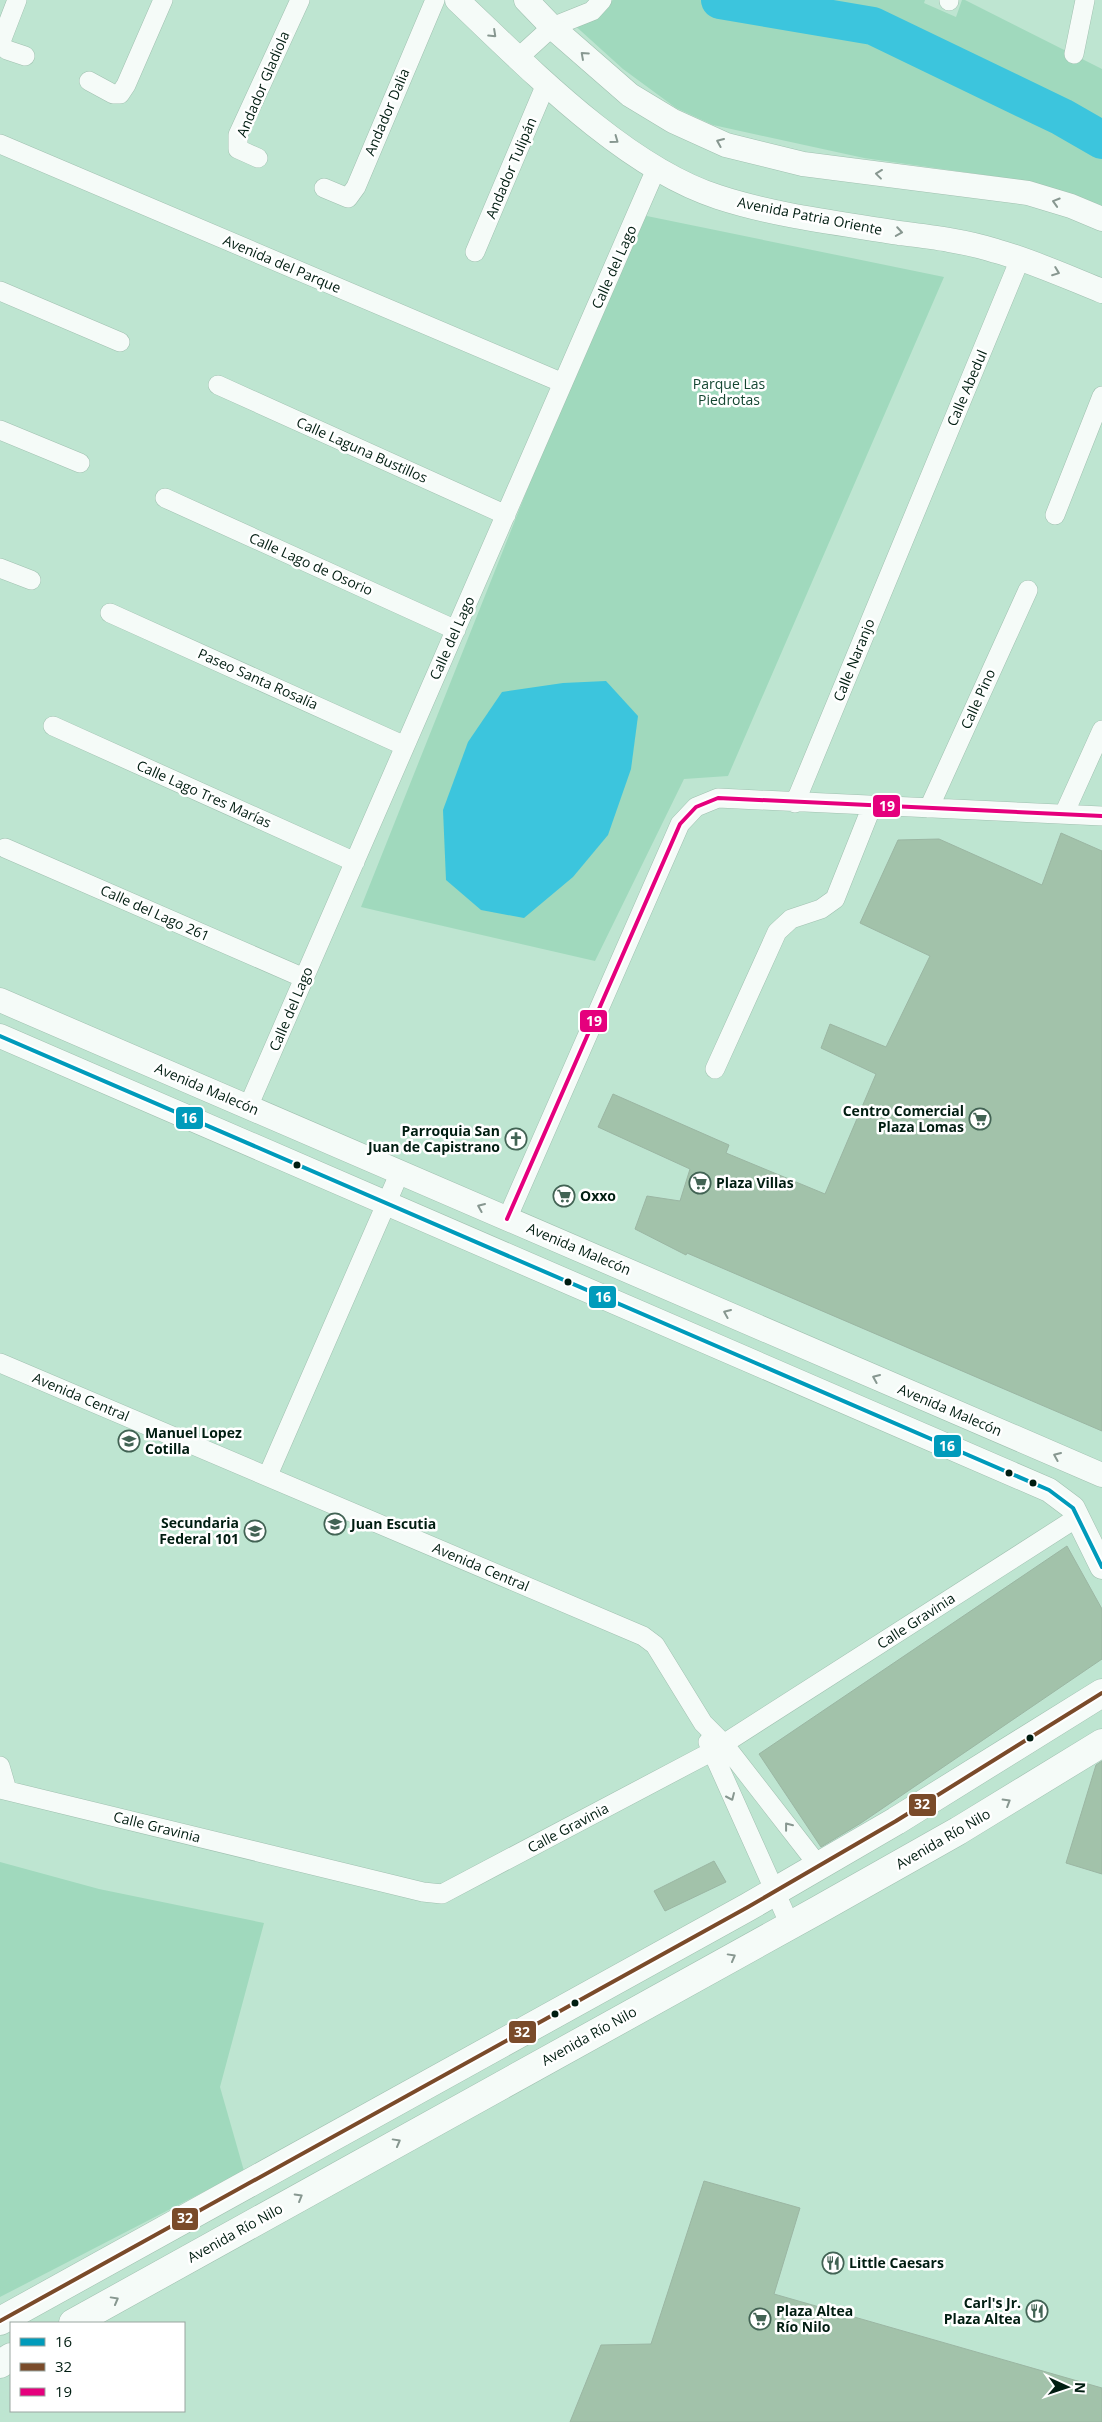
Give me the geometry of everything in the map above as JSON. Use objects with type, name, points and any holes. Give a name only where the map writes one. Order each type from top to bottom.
[{"type":"main road","points":[[0,2320],[774,1891],[896,1821],[1102,1693]]},
{"type":"main road","name":"Avenida Río Nilo","points":[[75,2322],[915,1855],[1102,1743]]},
{"type":"main road","points":[[896,1821],[915,1855]]},
{"type":"main road","points":[[643,1965],[635,1976],[637,1989],[641,1995],[655,2000]]},
{"type":"street","points":[[17,0],[0,44],[7,50],[25,56]]},
{"type":"street","points":[[89,81],[113,94],[120,94],[126,85],[163,0]]},
{"type":"street","name":"Andador Gladiola","points":[[258,158],[238,148],[238,135],[300,0]]},
{"type":"street","name":"Andador Dalia","points":[[324,188],[348,198],[356,188],[435,0]]},
{"type":"street","name":"Avenida Patria Oriente","points":[[457,0],[546,84],[595,125],[656,169],[726,199],[792,215],[936,238],[996,250],[1102,291]]},
{"type":"street","points":[[526,0],[552,27],[630,95],[673,121],[726,145],[803,164],[1028,193],[1071,206],[1102,219]]},
{"type":"street","points":[[518,58],[552,27],[592,11],[602,0]]},
{"type":"street","points":[[1074,54],[1086,0]]},
{"type":"street","name":"Andador Tulipán","points":[[475,252],[546,84]]},
{"type":"street","name":"Avenida del Parque","points":[[0,144],[563,383]]},
{"type":"street","name":"Calle del Lago","points":[[248,1107],[656,169]]},
{"type":"street","name":"Calle Abedul","points":[[914,516],[1020,259]]},
{"type":"street","points":[[0,290],[120,342]]},
{"type":"street","name":"Calle Laguna Bustillos","points":[[218,385],[506,515]]},
{"type":"street","points":[[1055,515],[1102,396]]},
{"type":"street","points":[[0,430],[80,462]]},
{"type":"street","name":"Calle Lago de Osorio","points":[[165,498],[456,630]]},
{"type":"street","name":"Calle Naranjo","points":[[795,803],[914,516]]},
{"type":"street","points":[[0,568],[31,580]]},
{"type":"street","name":"Calle Pino","points":[[929,808],[1028,590]]},
{"type":"street","name":"Paseo Santa Rosalía","points":[[110,613],[405,746]]},
{"type":"street","name":"Calle Lago Tres Marías","points":[[53,726],[355,862]]},
{"type":"street","points":[[1064,814],[1102,730]]},
{"type":"street","points":[[507,1218],[680,824],[696,807],[718,798],[1102,816]]},
{"type":"street","points":[[715,1069],[777,932],[792,919],[821,909],[835,899],[872,806]]},
{"type":"street","name":"Calle del Lago 261","points":[[5,848],[304,978]]},
{"type":"street","name":"Avenida Malecón","points":[[0,1000],[1102,1475]]},
{"type":"street","points":[[0,1036],[1050,1490],[1073,1508],[1102,1567]]},
{"type":"street","points":[[268,1475],[400,1172]]},
{"type":"street","name":"Avenida Central","points":[[0,1363],[644,1636],[655,1645],[717,1748],[774,1891],[790,1925]]},
{"type":"street","name":"Calle Gravinia","points":[[3,1790],[423,1892],[442,1894],[717,1748],[1078,1517]]},
{"type":"street","name":"Avenida Central","points":[[717,1748],[818,1865]]},
{"type":"street","points":[[0,1766],[3,1790]]},
{"type":"green space","points":[[613,0],[925,0],[924,3],[956,17],[962,0],[965,0],[1102,69],[1102,214],[1046,189],[999,177],[864,158],[713,125],[676,108],[623,69],[571,22]]},
{"type":"green space","name":"Parque Las Piedrotas","points":[[637,214],[944,277],[728,776],[684,779],[595,961],[361,907]]},
{"type":"green space","points":[[0,1862],[99,1889],[264,1923],[220,2087],[244,2171],[0,2297]]},
{"type":"water","points":[[606,681],[638,716],[631,769],[608,835],[573,877],[524,918],[481,910],[446,880],[443,810],[468,742],[502,692],[563,683]]},
{"type":"building","name":"Centro Comercial Plaza Lomas","points":[[1061,833],[1102,851],[1102,1431],[687,1253],[686,1255],[635,1229],[647,1196],[680,1201],[690,1169],[598,1127],[613,1094],[729,1145],[726,1153],[825,1194],[876,1074],[821,1048],[830,1024],[886,1047],[930,956],[860,923],[898,840],[939,839],[1042,885]]},
{"type":"building","points":[[1067,1546],[1102,1609],[1102,1659],[861,1823],[821,1847],[759,1754]]},
{"type":"building","points":[[1102,1761],[1102,1874],[1066,1863],[1096,1765]]},
{"type":"building","points":[[714,1861],[726,1882],[665,1911],[654,1891]]},
{"type":"building","name":"Plaza Altea Río Nilo","points":[[704,2181],[800,2208],[774,2294],[1102,2388],[1102,2422],[570,2422],[601,2345],[651,2344]]},
{"type":"waterway","points":[[720,0],[873,26],[1062,117],[1102,140]]},
{"type":"transit line","name":"19","points":[[507,1219],[680,824],[696,807],[718,798],[1102,816]]},
{"type":"transit line","name":"16","points":[[0,1036],[1049,1490],[1073,1508],[1102,1567]]},
{"type":"transit line","name":"32","points":[[0,2321],[748,1907],[896,1821],[1102,1693]]},
{"type":"place","name":"Centro Comercial Plaza Lomas","points":[[980,1119]]},
{"type":"place","name":"Parroquia San Juan de Capistrano","points":[[516,1139]]},
{"type":"place","name":"Plaza Villas","points":[[700,1183]]},
{"type":"place","name":"Oxxo","points":[[564,1196]]},
{"type":"place","name":"Manuel Lopez Cotilla","points":[[129,1441]]},
{"type":"place","name":"Juan Escutia","points":[[335,1524]]},
{"type":"place","name":"Secundaria Federal 101","points":[[255,1531]]},
{"type":"place","name":"Little Caesars","points":[[833,2263]]},
{"type":"place","name":"Carl's Jr. Plaza Altea","points":[[1037,2311]]},
{"type":"place","name":"Plaza Altea Río Nilo","points":[[760,2319]]}]
